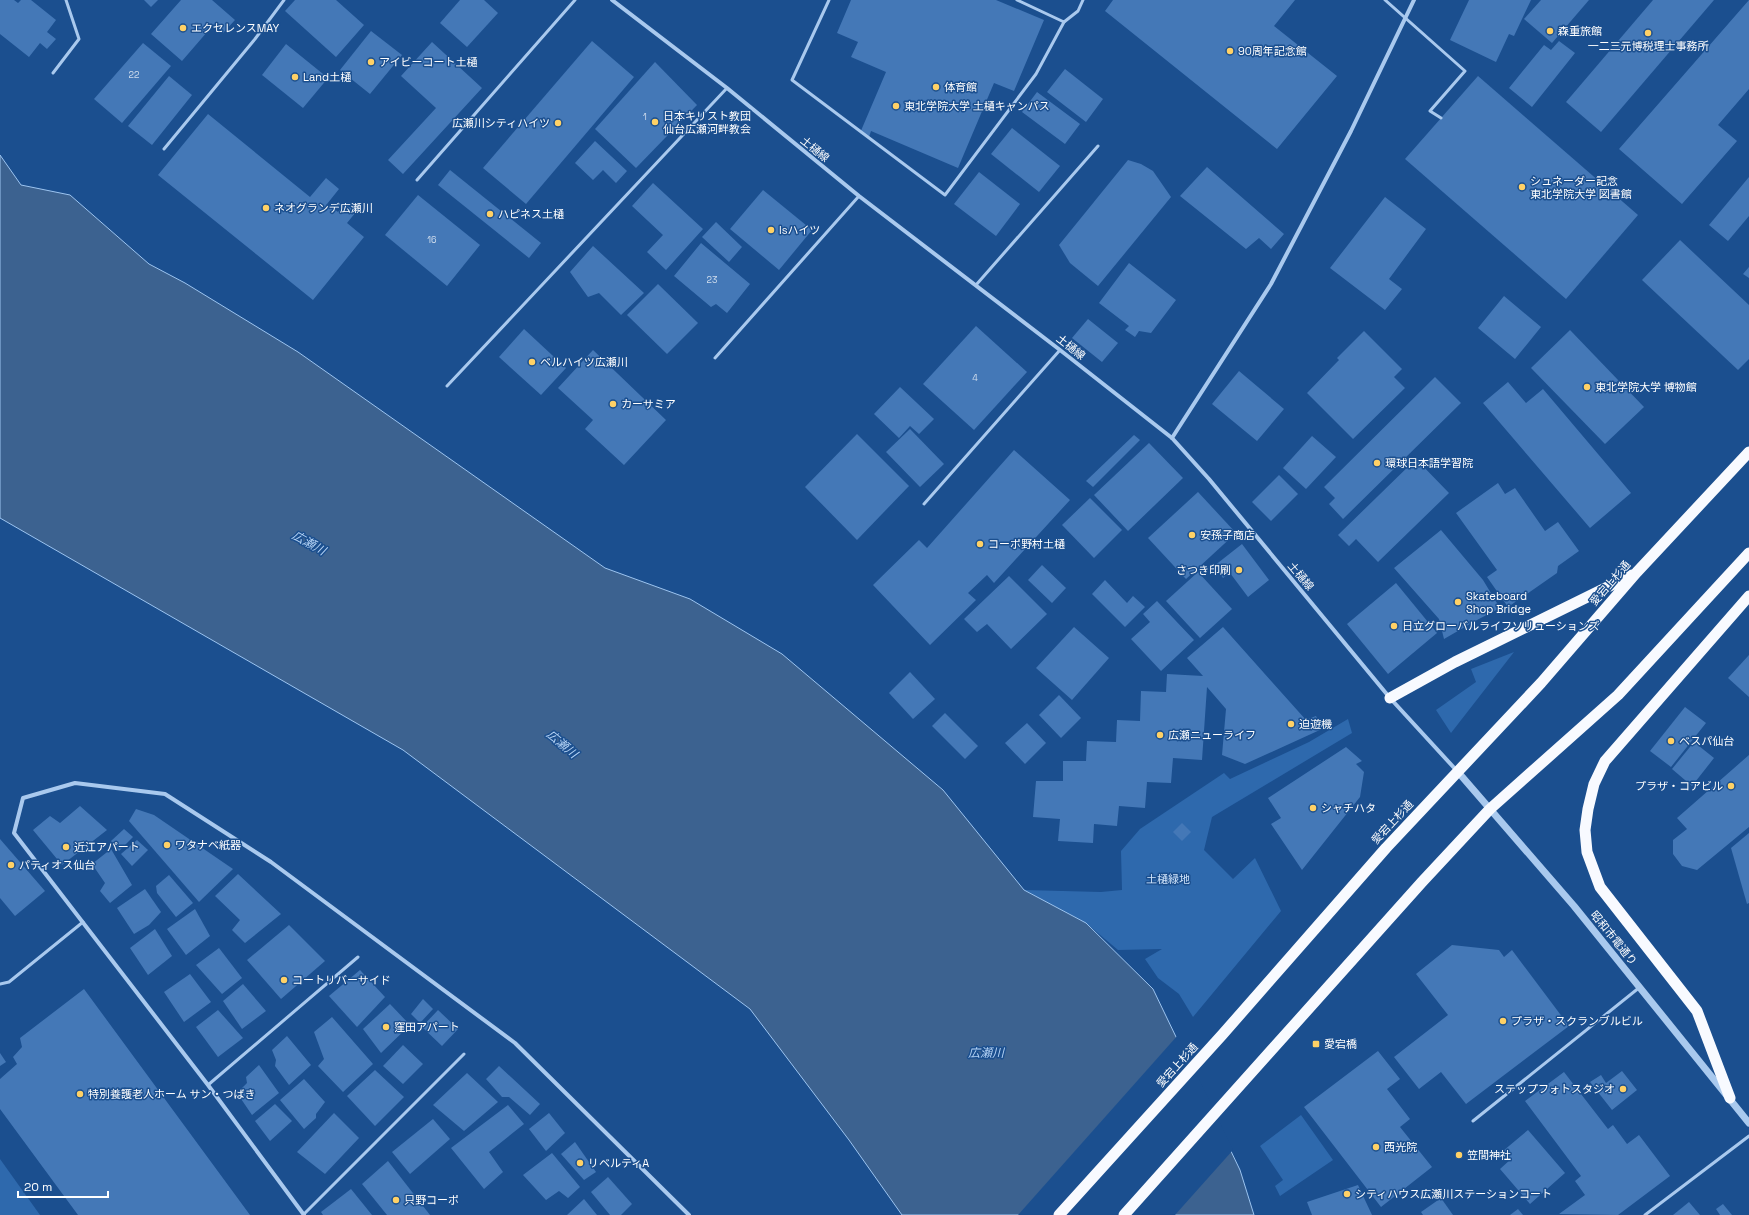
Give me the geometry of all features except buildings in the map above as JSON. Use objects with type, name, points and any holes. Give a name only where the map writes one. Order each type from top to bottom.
[{"type":"highway","name":"愛宕上杉通","points":[[1059,1215],[1222,1034],[1386,848],[1541,683],[1637,572],[1722,483],[1749,452]]},
{"type":"highway","points":[[1124,1215],[1422,882],[1490,809],[1618,695],[1749,553]]},
{"type":"highway","points":[[1390,698],[1455,662],[1637,572]]},
{"type":"highway","points":[[1730,1098],[1697,1011],[1600,887],[1588,852],[1585,830],[1594,784],[1605,761],[1749,596]]},
{"type":"street","name":"土樋線","points":[[612,0],[727,88],[859,196],[1172,438],[1209,479],[1390,698],[1458,772]]},
{"type":"street","points":[[1172,438],[1271,284],[1351,131],[1414,0]]},
{"type":"street","name":"昭和市電通り","points":[[1458,772],[1574,906],[1749,1123]]},
{"type":"street","points":[[304,1215],[208,1085],[14,833],[23,798],[75,783],[165,794],[271,862],[515,1043],[689,1215]]},
{"type":"lane","points":[[53,73],[79,39],[66,0]]},
{"type":"lane","points":[[164,149],[284,0]]},
{"type":"lane","points":[[417,180],[575,0]]},
{"type":"lane","points":[[829,0],[792,80],[944,194],[1036,74],[1064,22],[1078,11],[1083,0]]},
{"type":"lane","points":[[1017,0],[1064,22]]},
{"type":"lane","points":[[1385,0],[1406,17],[1414,27],[1465,71],[1430,111],[1441,118]]},
{"type":"lane","points":[[447,386],[727,88]]},
{"type":"lane","points":[[976,285],[1098,146]]},
{"type":"lane","points":[[715,358],[859,196]]},
{"type":"lane","points":[[924,504],[1060,350]]},
{"type":"lane","points":[[0,984],[9,982],[83,922]]},
{"type":"lane","points":[[208,1085],[358,957]]},
{"type":"lane","points":[[1473,1121],[1640,987]]},
{"type":"lane","points":[[304,1215],[464,1054]]},
{"type":"lane","points":[[1645,1215],[1749,1136]]},
{"type":"green space","points":[[1514,652],[1451,733],[1436,710],[1476,682],[1471,669]]},
{"type":"green space","name":"土樋緑地","points":[[1348,719],[1352,733],[1212,817],[1204,850],[1233,879],[1255,858],[1281,911],[1193,1017],[1179,994],[1158,978],[1145,959],[1162,949],[1118,950],[1086,923],[1024,890],[1101,892],[1122,890],[1121,851],[1140,829],[1224,773],[1230,779],[1309,742]]},
{"type":"green space","points":[[1301,1115],[1333,1160],[1280,1196],[1275,1186],[1283,1180],[1260,1146]]},
{"type":"green space","points":[[0,1159],[40,1215],[0,1215]]},
{"type":"water","name":"広瀬川","points":[[0,155],[21,185],[70,195],[149,264],[185,283],[298,352],[605,568],[690,599],[782,654],[943,790],[1024,890],[1086,923],[1153,989],[1240,1170],[1254,1215],[902,1215],[849,1140],[750,1009],[403,750],[0,518]]},
{"type":"pier","points":[[1178,1035],[1233,1150],[1175,1215],[1018,1215]]},
{"type":"place","name":"エクセレンスMAY","points":[[183,28]]},
{"type":"place","name":"森重旅館","points":[[1550,31]]},
{"type":"place","name":"一二三元博税理士事務所","points":[[1648,33]]},
{"type":"place","name":"90周年記念館","points":[[1230,51]]},
{"type":"place","name":"アイビーコート土樋","points":[[371,62]]},
{"type":"place","name":"Land土樋","points":[[295,77]]},
{"type":"place","name":"体育館","points":[[936,87]]},
{"type":"place","name":"東北学院大学 土樋キャンパス","points":[[896,106]]},
{"type":"place","name":"日本キリスト教団 仙台広瀬河畔教会","points":[[655,122]]},
{"type":"place","name":"広瀬川シティハイツ","points":[[558,123]]},
{"type":"place","name":"シュネーダー記念 東北学院大学 図書館","points":[[1522,187]]},
{"type":"place","name":"ネオグランデ広瀬川","points":[[266,208]]},
{"type":"place","name":"ハピネス土樋","points":[[490,214]]},
{"type":"place","name":"Isハイツ","points":[[771,230]]},
{"type":"place","name":"ベルハイツ広瀬川","points":[[532,362]]},
{"type":"place","name":"東北学院大学 博物館","points":[[1587,387]]},
{"type":"place","name":"カーサミア","points":[[613,404]]},
{"type":"place","name":"環球日本語学習院","points":[[1377,463]]},
{"type":"place","name":"安孫子商店","points":[[1192,535]]},
{"type":"place","name":"コーポ野村土樋","points":[[980,544]]},
{"type":"place","name":"さつき印刷","points":[[1239,570]]},
{"type":"place","name":"Skateboard Shop Bridge","points":[[1458,602]]},
{"type":"place","name":"日立グローバルライフソリューションズ","points":[[1394,626]]},
{"type":"place","name":"迫遊機","points":[[1291,724]]},
{"type":"place","name":"広瀬ニューライフ","points":[[1160,735]]},
{"type":"place","name":"ベスパ仙台","points":[[1671,741]]},
{"type":"place","name":"プラザ・コアビル","points":[[1731,786]]},
{"type":"place","name":"シャチハタ","points":[[1313,808]]},
{"type":"place","name":"ワタナベ紙器","points":[[167,845]]},
{"type":"place","name":"近江アパート","points":[[66,847]]},
{"type":"place","name":"パティオス仙台","points":[[11,865]]},
{"type":"place","name":"コートリバーサイド","points":[[284,980]]},
{"type":"place","name":"プラザ・スクランブルビル","points":[[1503,1021]]},
{"type":"place","name":"窪田アパート","points":[[386,1027]]},
{"type":"place","name":"愛宕橋","points":[[1316,1044]]},
{"type":"place","name":"ステップフォトスタジオ","points":[[1623,1089]]},
{"type":"place","name":"特別養護老人ホーム サン・つばき","points":[[80,1094]]},
{"type":"place","name":"西光院","points":[[1376,1147]]},
{"type":"place","name":"笠間神社","points":[[1459,1155]]},
{"type":"place","name":"リベルティA","points":[[580,1163]]},
{"type":"place","name":"シティハウス広瀬川ステーションコート","points":[[1347,1194]]},
{"type":"place","name":"只野コーポ","points":[[396,1200]]}]
